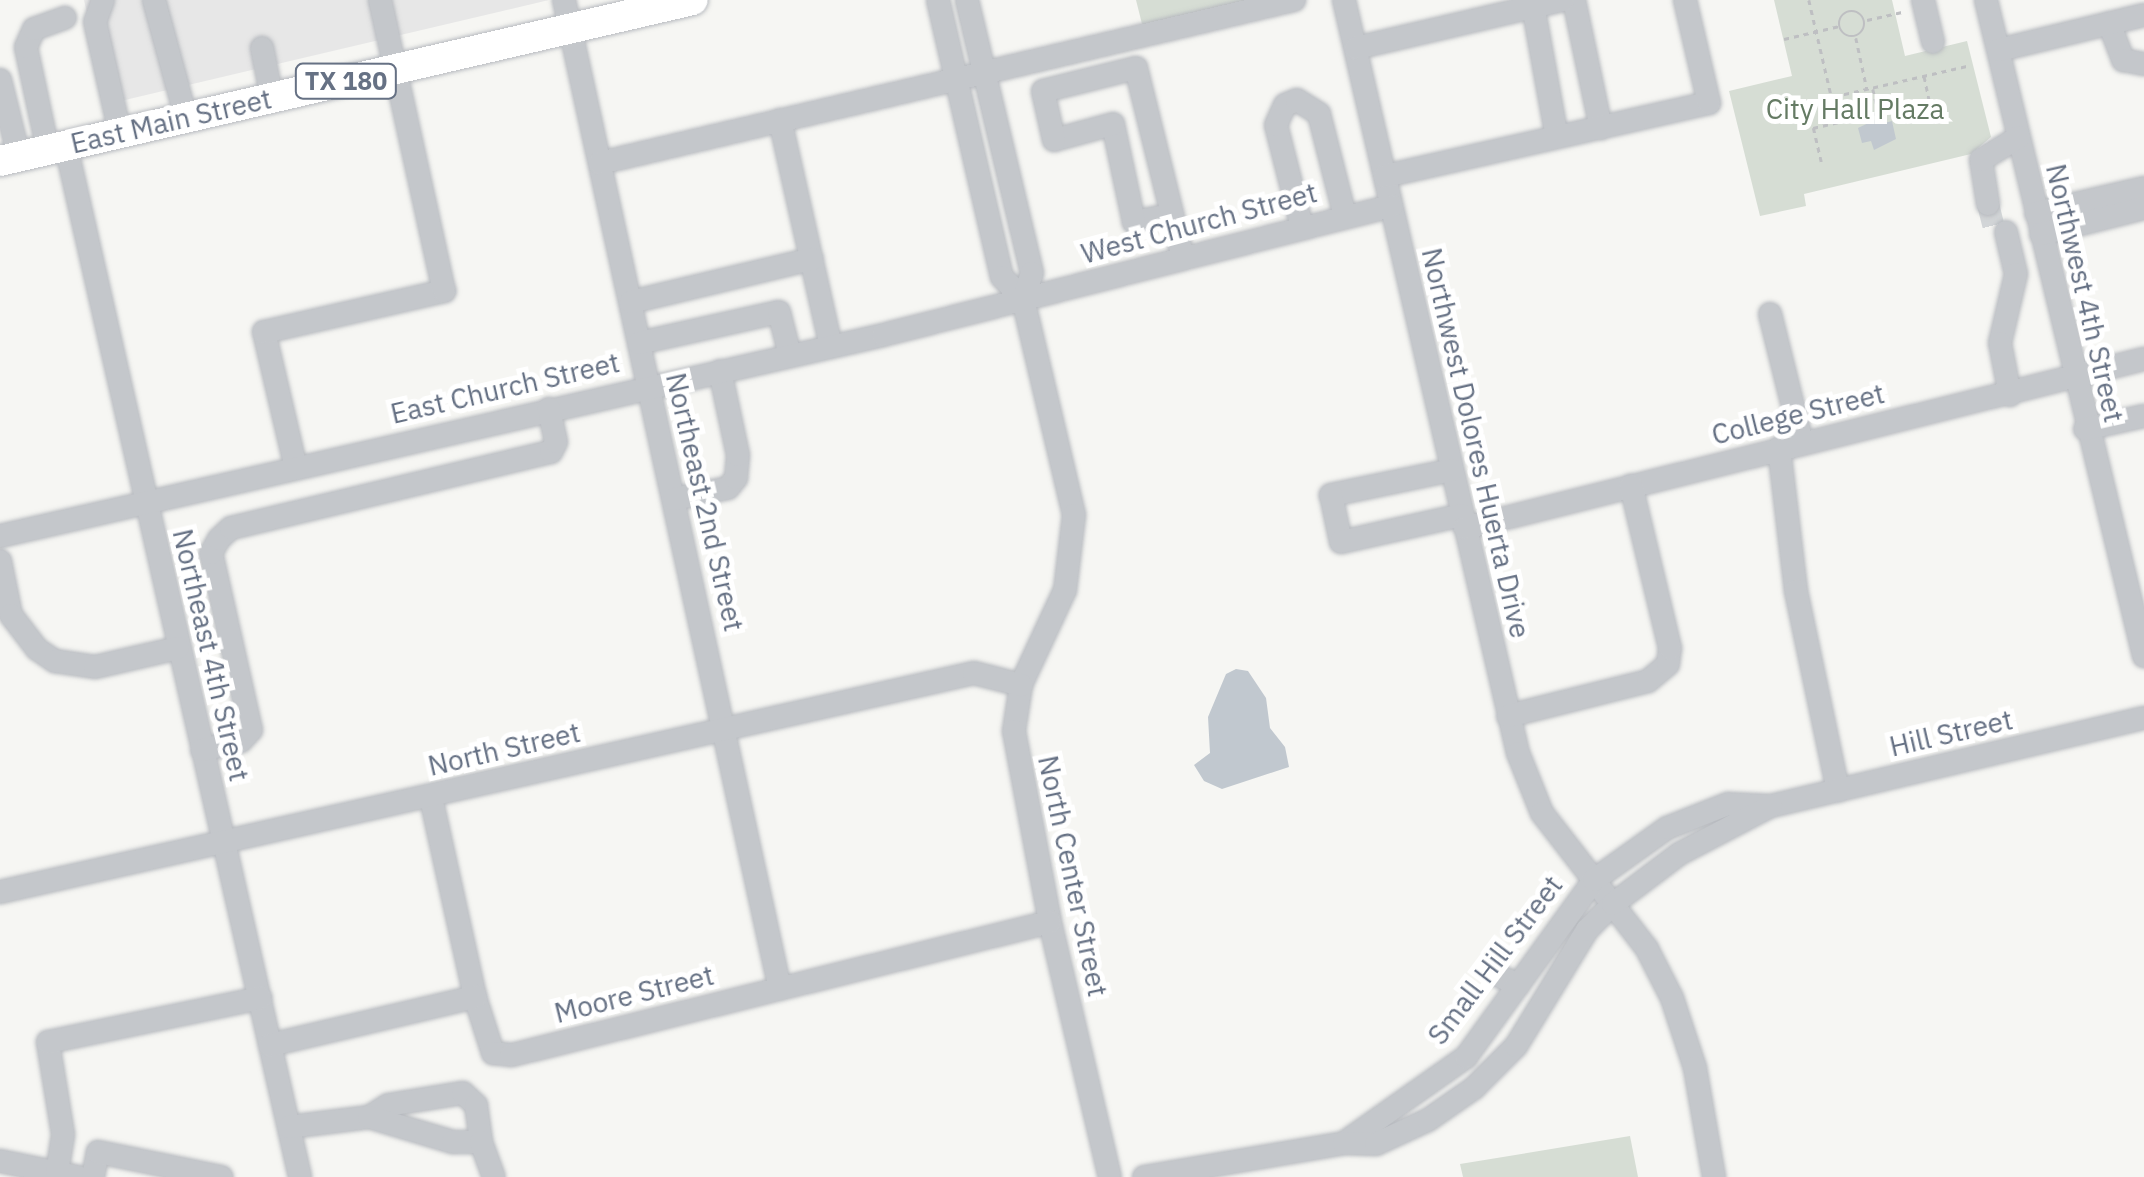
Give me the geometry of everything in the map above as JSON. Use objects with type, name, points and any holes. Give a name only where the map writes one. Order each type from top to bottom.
[{"type":"main road","name":"East Main Street","points":[[33,153],[396,69],[567,14],[693,0]]},
{"type":"street","points":[[103,0],[95,22],[120,133]]},
{"type":"street","points":[[154,0],[186,118]]},
{"type":"street","points":[[296,468],[264,332],[444,291],[380,0]]},
{"type":"street","name":"North Center Street","points":[[938,0],[1002,276],[1023,300],[1074,514],[1065,590],[1021,685],[1014,731],[1050,922],[1110,1177]]},
{"type":"street","name":"North Center Street","points":[[967,0],[1032,272],[1023,300]]},
{"type":"street","points":[[600,163],[1294,0]]},
{"type":"street","points":[[1356,48],[1532,3],[1562,0]]},
{"type":"street","points":[[1574,0],[1601,128]]},
{"type":"street","points":[[1385,176],[1709,103],[1685,0]]},
{"type":"street","name":"Northwest 4th Street","points":[[1986,0],[2072,377],[2136,591],[2144,656]]},
{"type":"street","name":"Northwest Dolores Huerta Drive","points":[[1353,2],[1356,48],[1508,716],[1542,813],[1648,949],[1672,998],[1695,1068],[1714,1177]]},
{"type":"street","points":[[1532,3],[1558,137]]},
{"type":"street","points":[[1924,3],[1932,42]]},
{"type":"street","name":"Northeast 2nd Street","points":[[567,14],[780,989]]},
{"type":"street","points":[[1998,50],[2144,15]]},
{"type":"street","points":[[33,153],[26,47],[34,29],[65,18]]},
{"type":"street","points":[[2109,24],[2123,60],[2144,64]]},
{"type":"street","points":[[262,48],[272,98]]},
{"type":"street","points":[[1170,215],[1134,222],[1113,124],[1054,140],[1043,91],[1136,68],[1183,258]]},
{"type":"street","points":[[0,80],[4,113],[33,153]]},
{"type":"street","points":[[1302,227],[1276,125],[1284,105],[1297,100],[1320,114],[1345,216]]},
{"type":"street","points":[[780,120],[830,346]]},
{"type":"street","points":[[1993,202],[1981,160],[2021,145]]},
{"type":"street","name":"Northeast 4th Street","points":[[33,153],[144,503],[300,1177]]},
{"type":"street","points":[[2038,224],[2144,188]]},
{"type":"street","name":"West Church Street","points":[[1023,300],[1391,206]]},
{"type":"street","points":[[2038,224],[2144,208]]},
{"type":"street","points":[[2001,234],[2016,274],[2000,343],[2010,394]]},
{"type":"street","points":[[630,302],[812,260]]},
{"type":"street","name":"East Church Street","points":[[0,536],[1023,300]]},
{"type":"street","points":[[639,343],[780,312],[790,355]]},
{"type":"street","points":[[1770,314],[1790,445],[1796,591],[1838,790]]},
{"type":"street","name":"College Street","points":[[1452,470],[1331,495],[1341,542],[1631,486],[2144,359]]},
{"type":"street","points":[[674,499],[728,488],[736,478],[730,415],[720,371]]},
{"type":"street","points":[[202,750],[240,741],[251,730],[211,554],[219,539],[231,528],[551,452],[556,442],[549,409]]},
{"type":"street","points":[[2086,429],[2144,416]]},
{"type":"street","points":[[1508,716],[1648,681],[1668,664],[1670,648],[1631,486]]},
{"type":"street","points":[[0,562],[12,616],[56,661],[95,667],[178,648]]},
{"type":"street","name":"North Street","points":[[0,892],[225,846],[725,728],[974,674],[1021,685]]},
{"type":"street","name":"Hill Street","points":[[1612,904],[1679,854],[1771,806],[2144,718]]},
{"type":"street","points":[[270,1045],[475,997],[431,798]]},
{"type":"street","name":"Hill Street","points":[[1594,880],[1667,828],[1728,804],[1771,806]]},
{"type":"street","name":"Small Hill Street","points":[[1344,1144],[1466,1057],[1594,880]]},
{"type":"street","name":"Small Hill Street","points":[[1144,1177],[1344,1144],[1376,1144],[1474,1088],[1516,1046],[1587,930],[1612,904]]},
{"type":"street","name":"Moore Street","points":[[475,997],[493,1052],[512,1055],[1050,922]]},
{"type":"street","points":[[1495,974],[1519,985]]},
{"type":"street","points":[[74,1176],[48,1042],[260,998]]},
{"type":"street","points":[[369,1117],[388,1105],[462,1093],[476,1105],[481,1142],[494,1177]]},
{"type":"street","points":[[289,1127],[369,1117],[453,1142],[481,1142]]},
{"type":"street","points":[[74,1176],[98,1152],[221,1177]]},
{"type":"street","points":[[0,1161],[74,1176]]},
{"type":"path","points":[[1809,0],[1837,122]]},
{"type":"path","points":[[1784,39],[1840,26],[1849,11],[1847,0]]},
{"type":"path","points":[[1855,36],[1865,20],[1924,3]]},
{"type":"path","points":[[1849,11],[1865,20]]},
{"type":"path","points":[[1840,26],[1855,36],[1878,112]]},
{"type":"path","points":[[1766,112],[1967,66]]},
{"type":"path","points":[[1821,162],[1813,128],[1929,101],[1923,76]]},
{"type":"shaded area","points":[[84,0],[549,0],[108,104]]},
{"type":"shaded area","points":[[1879,118],[1881,124],[1892,121],[1896,139],[1874,150],[1871,141],[1862,143],[1858,128]]},
{"type":"shaded area","points":[[1236,669],[1248,671],[1266,698],[1270,728],[1285,747],[1289,767],[1222,789],[1204,781],[1194,765],[1210,753],[1208,717],[1226,674]]},
{"type":"green space","points":[[1136,0],[1260,0],[1143,28]]},
{"type":"green space","name":"City Hall Plaza","points":[[1774,0],[1892,0],[1905,56],[1967,41],[1991,137],[1971,154],[1804,194],[1806,206],[1760,216],[1729,91],[1792,76]]},
{"type":"green space","points":[[1630,1136],[1638,1177],[1463,1177],[1460,1164]]},
{"type":"tunnel","points":[[1988,204],[1996,235]]}]
